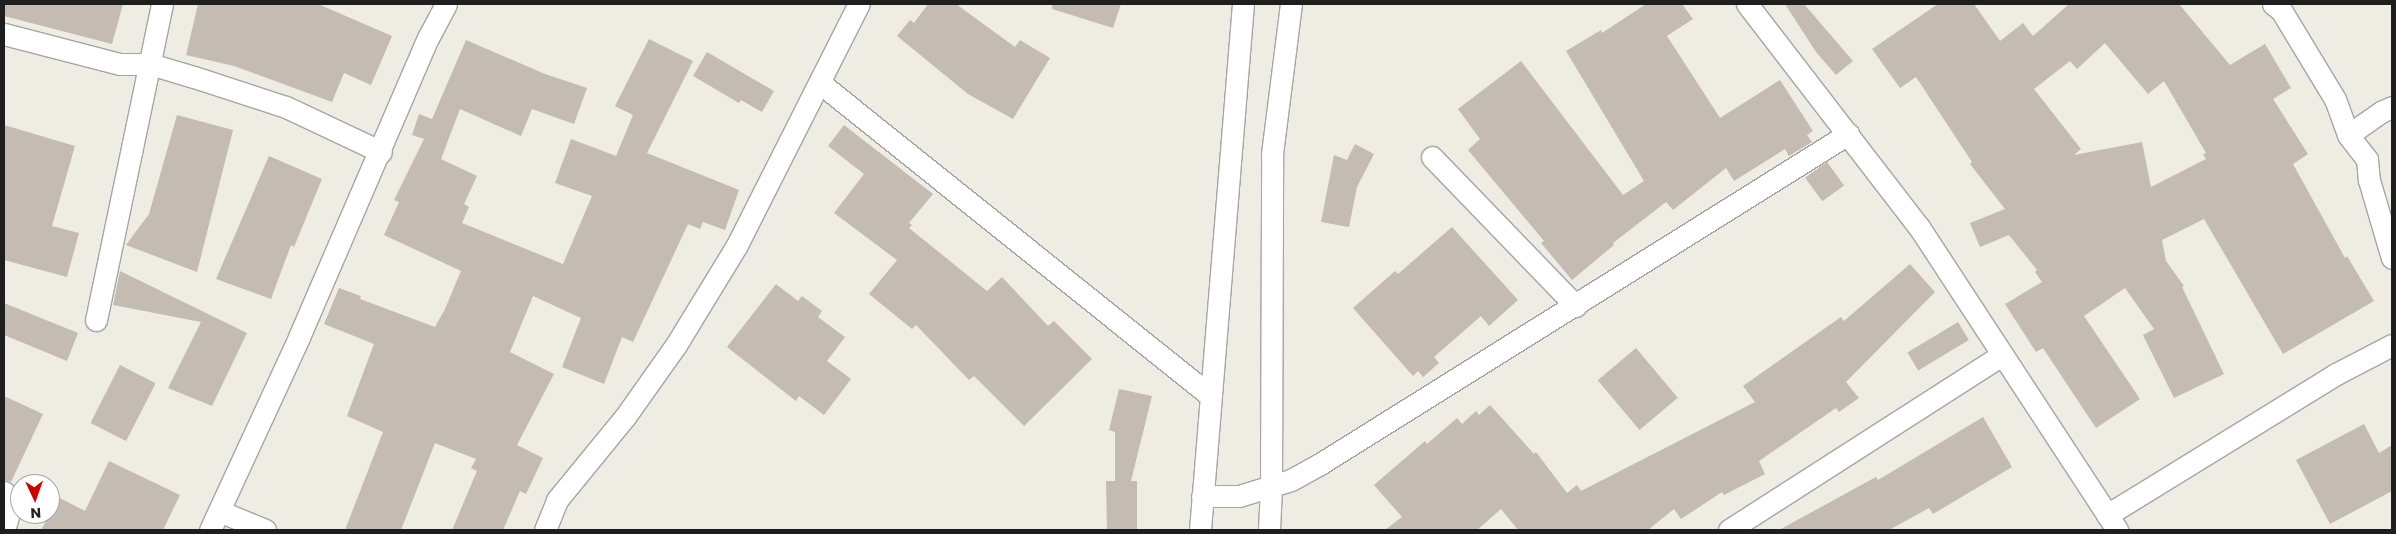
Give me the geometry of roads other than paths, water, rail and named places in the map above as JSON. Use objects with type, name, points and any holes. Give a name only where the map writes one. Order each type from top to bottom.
[{"type":"street","points":[[96,320],[162,4]]},
{"type":"street","points":[[210,530],[299,337],[381,152],[428,38],[446,4]]},
{"type":"street","points":[[545,530],[557,500],[625,417],[676,344],[737,245],[859,4]]},
{"type":"street","points":[[1200,530],[1209,395],[1242,4]]},
{"type":"street","points":[[1268,530],[1272,487],[1272,154],[1291,4]]},
{"type":"street","points":[[1747,4],[1918,227],[2112,523],[2336,374],[2392,345]]},
{"type":"street","points":[[2273,4],[2281,10],[2335,99],[2348,135],[2367,159],[2369,180],[2392,258]]},
{"type":"street","points":[[4,34],[120,64],[150,64],[286,107],[381,152]]},
{"type":"street","points":[[820,84],[1209,395]]},
{"type":"street","points":[[2348,135],[2381,112],[2392,107]]},
{"type":"street","points":[[1202,496],[1239,496],[1291,480],[1320,464],[1576,306],[1848,134]]},
{"type":"street","points":[[1432,157],[1576,306]]},
{"type":"street","points":[[1729,530],[1758,522],[2002,355]]},
{"type":"street","points":[[4,492],[11,507],[4,530]]},
{"type":"street","points":[[219,511],[265,530]]}]
